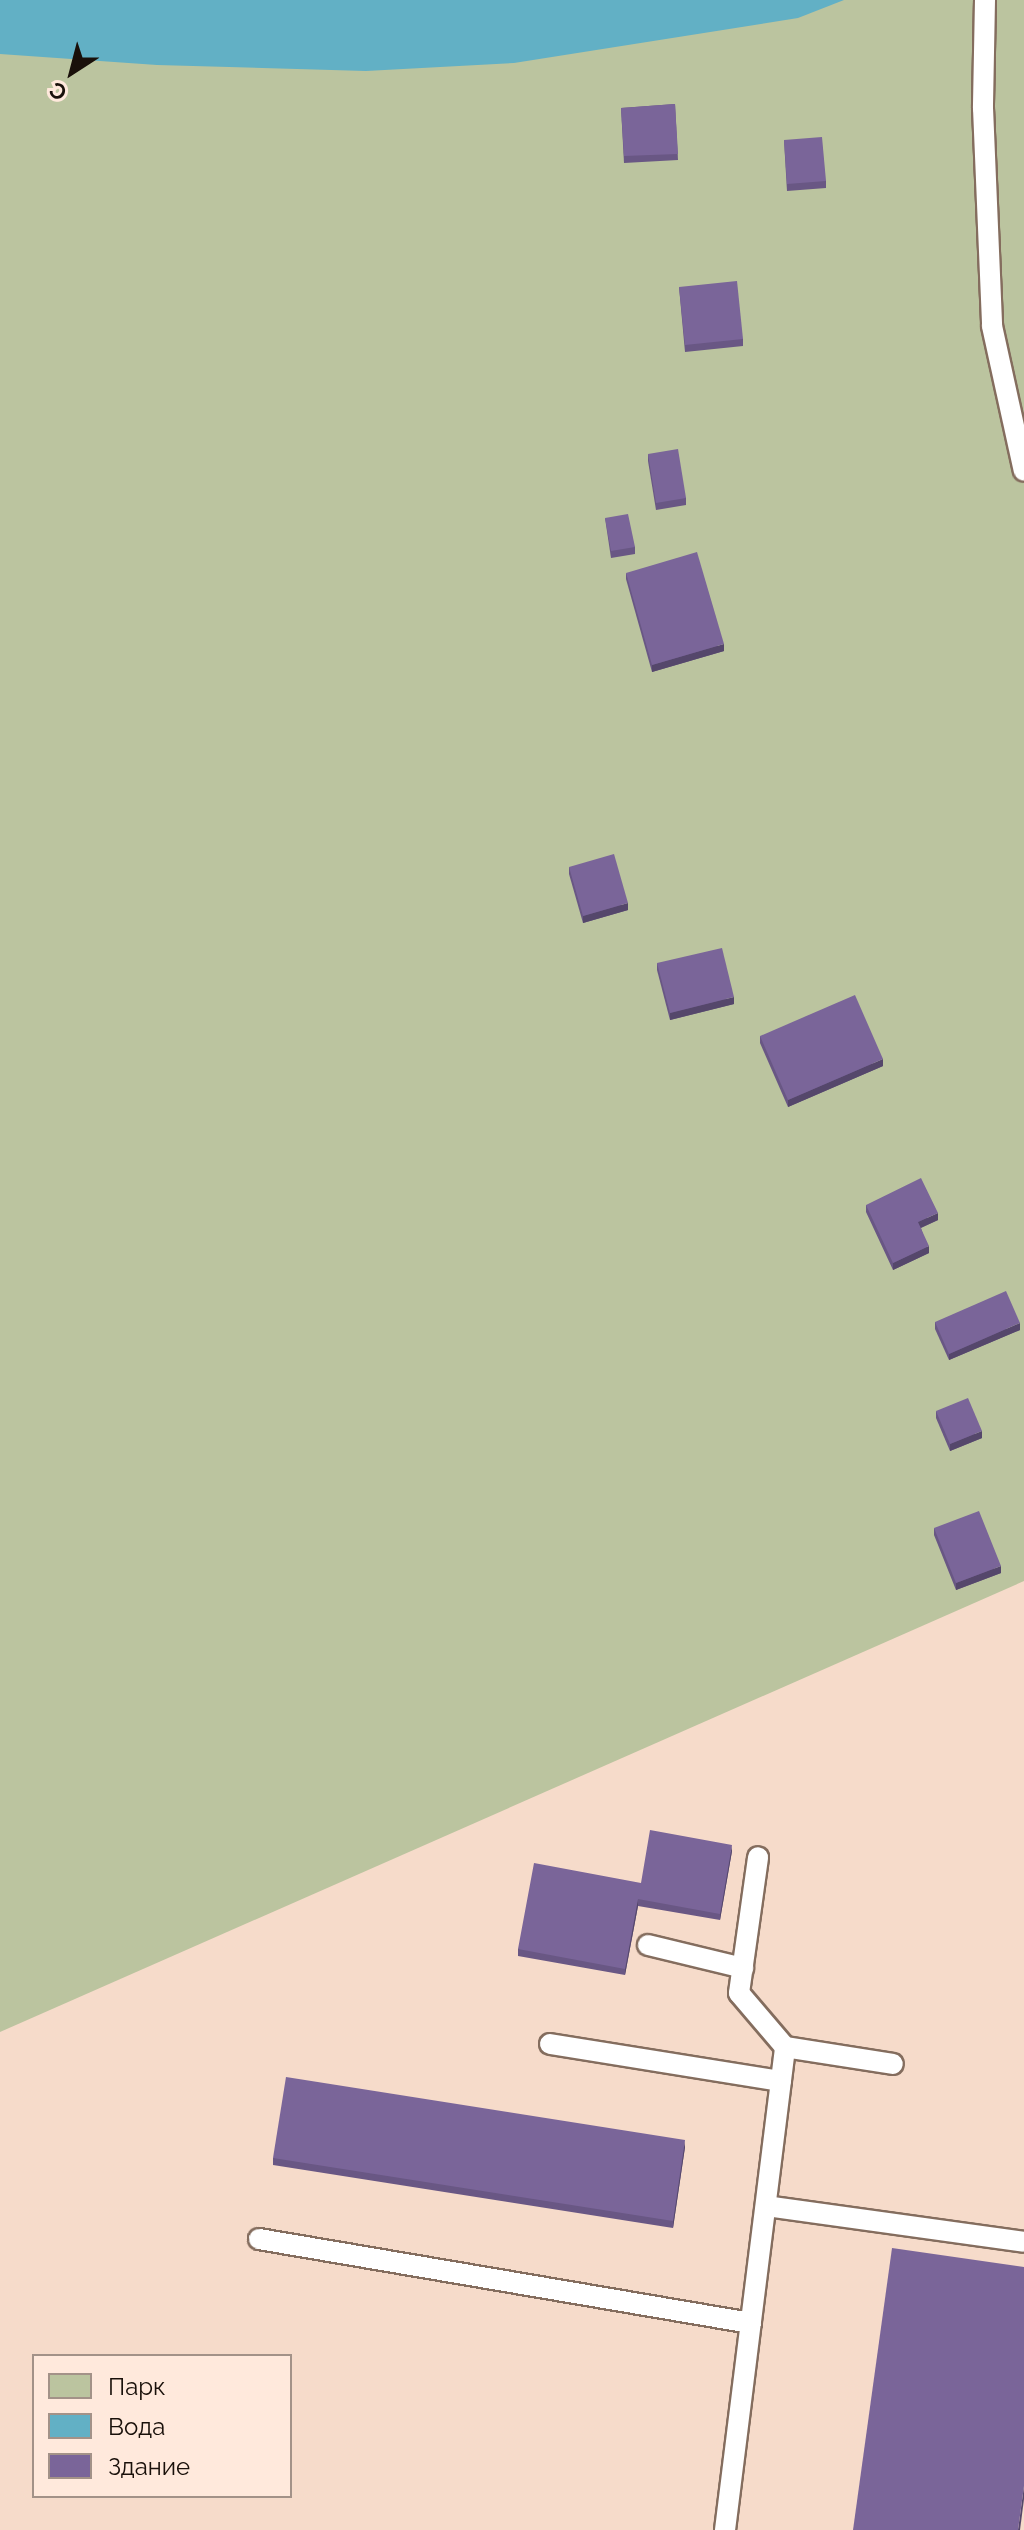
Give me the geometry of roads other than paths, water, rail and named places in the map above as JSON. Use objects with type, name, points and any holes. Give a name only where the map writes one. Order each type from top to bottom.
[{"type":"lane","points":[[985,0],[983,108],[992,326],[1024,471]]},
{"type":"lane","points":[[758,1857],[739,1993],[785,2047],[893,2064]]},
{"type":"lane","points":[[648,1945],[743,1968]]},
{"type":"lane","points":[[550,2044],[781,2081]]},
{"type":"lane","points":[[725,2530],[785,2047]]},
{"type":"lane","points":[[766,2206],[1024,2242]]},
{"type":"lane","points":[[259,2239],[751,2323]]},
{"type":"water","points":[[0,0],[844,0],[798,18],[514,63],[366,71],[157,65],[0,54]]}]
